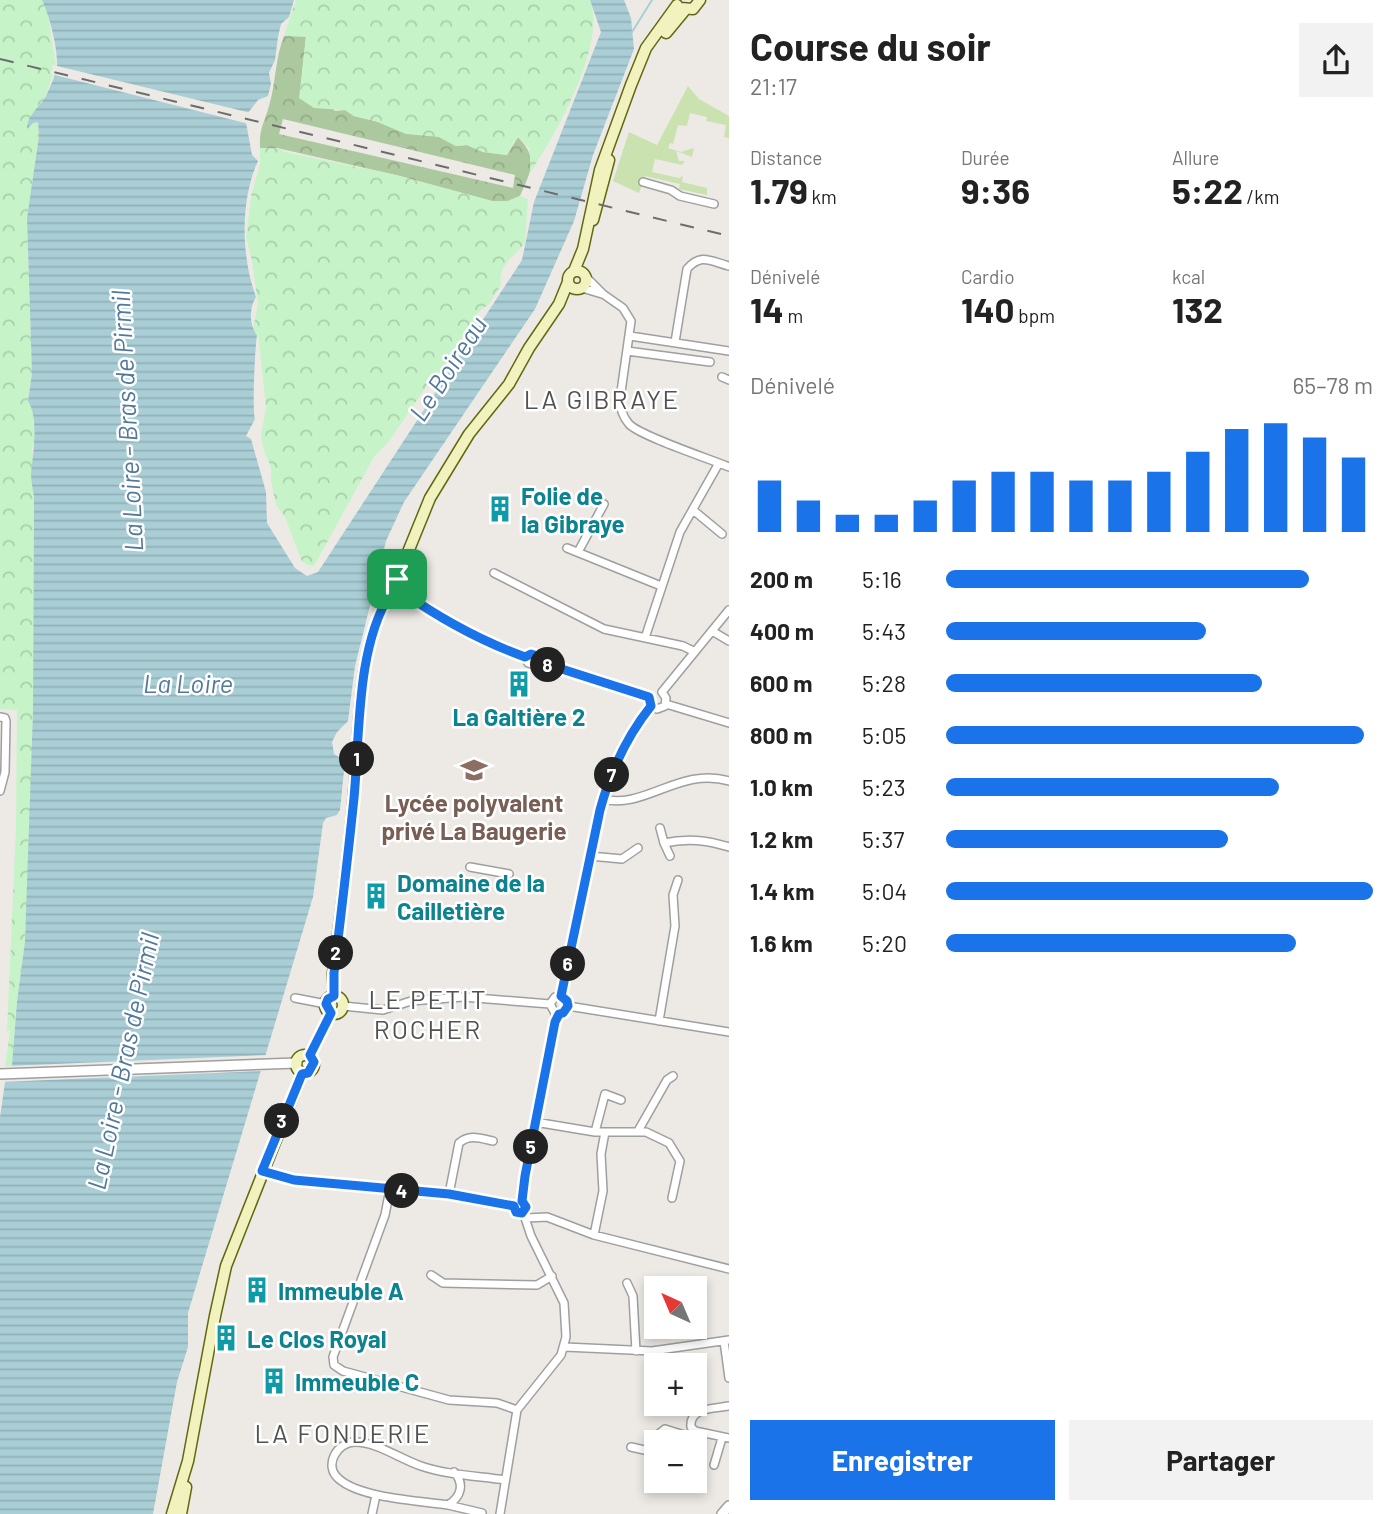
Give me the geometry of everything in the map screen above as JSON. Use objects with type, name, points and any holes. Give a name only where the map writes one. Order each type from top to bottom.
[{"type":"main road","points":[[397,579],[430,498],[469,434],[504,393],[529,348],[578,280],[586,233],[601,196],[613,135],[635,76],[679,5],[695,8],[700,0]]},
{"type":"main road","points":[[397,579],[402,584],[401,591],[396,595],[390,594],[386,588],[387,582],[397,579]]},
{"type":"main road","points":[[334,996],[334,973],[365,676],[378,620],[390,594]]},
{"type":"main road","points":[[310,1055],[329,1008],[328,999],[334,996],[341,999],[343,1006],[338,1013],[329,1008]]},
{"type":"main road","points":[[302,1074],[294,1062],[302,1055],[310,1055]]},
{"type":"main road","points":[[302,1074],[312,1069],[314,1062],[310,1055]]},
{"type":"main road","points":[[181,1514],[188,1461],[220,1290],[233,1246],[302,1074]]},
{"type":"main road","points":[[172,1514],[188,1461]]},
{"type":"street","points":[[643,182],[671,190],[680,196],[714,204]]},
{"type":"street","points":[[676,342],[687,269],[695,260],[703,259],[729,266]]},
{"type":"street","points":[[578,280],[603,294],[628,314],[631,327],[620,398],[627,422],[641,432],[729,467]]},
{"type":"street","points":[[630,336],[729,351]]},
{"type":"street","points":[[628,351],[710,362]]},
{"type":"street","points":[[645,638],[680,532],[719,463]]},
{"type":"street","points":[[578,552],[604,504]]},
{"type":"street","points":[[693,510],[722,534]]},
{"type":"street","points":[[567,548],[661,586]]},
{"type":"street","points":[[494,573],[604,629],[683,646],[695,652]]},
{"type":"street","points":[[401,591],[436,614],[499,647],[525,657],[531,654],[541,657],[543,663],[649,697]]},
{"type":"street","points":[[662,692],[729,610]]},
{"type":"street","points":[[712,631],[729,641]]},
{"type":"street","points":[[649,697],[654,692],[662,692]]},
{"type":"street","points":[[662,692],[666,704]]},
{"type":"street","points":[[561,996],[603,799],[625,747],[651,706],[649,697]]},
{"type":"street","points":[[651,706],[659,709],[666,704]]},
{"type":"street","points":[[666,704],[729,723]]},
{"type":"street","points":[[1,790],[5,772],[3,719]]},
{"type":"street","points":[[603,799],[625,800],[700,776],[729,781]]},
{"type":"street","points":[[660,828],[670,856]]},
{"type":"street","points":[[664,843],[684,838],[729,847]]},
{"type":"street","points":[[590,856],[622,859],[638,848]]},
{"type":"street","points":[[470,867],[509,874]]},
{"type":"street","points":[[659,1021],[675,926],[673,895],[678,880]]},
{"type":"street","points":[[550,1004],[555,997],[561,996],[568,1006]]},
{"type":"street","points":[[343,1006],[383,1010],[411,1000],[451,997],[550,1004],[557,1013]]},
{"type":"street","points":[[295,998],[329,1008]]},
{"type":"street","points":[[568,1006],[729,1032]]},
{"type":"street","points":[[557,1013],[563,1013],[568,1006]]},
{"type":"street","points":[[500,1514],[517,1410],[562,1355],[565,1346],[564,1303],[541,1259],[524,1215],[526,1207],[522,1201],[557,1013]]},
{"type":"street","points":[[0,1074],[294,1062]]},
{"type":"street","points":[[638,1131],[667,1080],[673,1076]]},
{"type":"street","points":[[595,1132],[605,1094],[621,1100]]},
{"type":"street","points":[[535,1122],[595,1132],[646,1132],[669,1143],[680,1161],[672,1198]]},
{"type":"street","points":[[594,1235],[603,1191],[601,1154],[605,1132]]},
{"type":"street","points":[[449,1194],[459,1143],[472,1137],[493,1141]]},
{"type":"street","points":[[262,1171],[294,1180],[449,1194],[514,1206]]},
{"type":"street","points":[[390,1189],[385,1215],[333,1357],[334,1365],[343,1371],[449,1400],[497,1403],[517,1410]]},
{"type":"street","points":[[514,1206],[516,1202],[522,1201]]},
{"type":"street","points":[[514,1206],[516,1212],[524,1215],[547,1217],[594,1235],[729,1269]]},
{"type":"street","points":[[431,1275],[443,1283],[537,1285],[552,1276]]},
{"type":"street","points":[[627,1283],[633,1296],[636,1351]]},
{"type":"street","points":[[565,1346],[636,1351],[670,1350],[726,1340],[729,1378]]},
{"type":"street","points":[[694,1430],[691,1427],[693,1415],[699,1411],[729,1406]]},
{"type":"street","points":[[707,1434],[725,1438],[714,1465]]},
{"type":"street","points":[[482,1513],[448,1505],[376,1495],[348,1486],[337,1478],[332,1466],[333,1457],[338,1448],[347,1443],[359,1442],[422,1467],[505,1480]]},
{"type":"street","points":[[632,1447],[644,1450]]},
{"type":"street","points":[[448,1505],[456,1499],[460,1491],[460,1483],[454,1472]]},
{"type":"street","points":[[372,1514],[376,1495]]},
{"type":"street","points":[[722,1514],[729,1506]]},
{"type":"green space","points":[[0,0],[42,0],[47,9],[56,66],[45,97],[27,123],[38,122],[39,136],[27,218],[32,373],[28,400],[32,407],[35,439],[31,475],[34,497],[33,711],[25,941],[12,1066],[5,1066],[10,1031],[7,1030],[16,830],[17,710],[0,709]]},
{"type":"green space","points":[[296,0],[590,0],[593,19],[591,41],[576,90],[530,173],[530,149],[519,137],[507,155],[483,152],[467,145],[456,146],[439,137],[406,134],[375,121],[354,116],[345,110],[314,108],[299,98],[306,37],[284,36]]},
{"type":"green space","points":[[284,36],[306,36],[302,74],[335,111],[345,110],[354,116],[439,137],[456,146],[467,145],[483,152],[507,155],[518,137],[531,158],[520,196],[508,201],[492,201],[396,175],[277,148],[260,148],[261,131],[271,97]],"holes":[[[283,119],[515,175],[513,188],[279,134]]]},
{"type":"green space","points":[[688,86],[699,99],[729,116],[729,138],[724,137],[726,125],[706,121],[707,117],[690,113],[687,126],[678,125],[673,144],[670,143],[668,148],[681,152],[694,148],[692,157],[676,151],[679,161],[685,161],[682,165],[655,159],[652,172],[679,178],[683,176],[682,182],[707,188],[707,195],[679,189],[680,184],[645,176],[639,193],[613,181],[629,132],[657,145]]},
{"type":"green space","points":[[260,148],[277,148],[285,152],[396,175],[492,201],[508,201],[520,196],[528,199],[525,243],[504,266],[501,285],[489,304],[477,313],[478,323],[464,335],[455,348],[456,357],[443,375],[430,381],[389,441],[374,457],[314,566],[302,562],[285,517],[276,505],[271,467],[261,436],[266,407],[258,335],[253,329],[258,304],[246,236],[252,191],[260,166]]},
{"type":"water","name":"La Loire","points":[[42,0],[294,0],[289,17],[281,24],[275,60],[269,73],[271,84],[268,96],[258,100],[245,117],[252,155],[258,161],[248,193],[245,229],[247,264],[256,297],[251,321],[257,335],[255,419],[246,436],[251,439],[266,492],[267,523],[295,568],[307,576],[318,572],[522,260],[534,202],[601,32],[590,0],[624,0],[631,18],[634,49],[593,155],[574,221],[535,309],[404,502],[386,541],[355,666],[348,721],[332,742],[334,754],[345,761],[340,810],[337,815],[326,818],[323,823],[313,897],[188,1313],[188,1347],[177,1382],[153,1514],[0,1514],[0,1117],[5,1082],[12,1065],[25,941],[33,711],[34,497],[31,474],[34,426],[28,401],[32,373],[27,218],[39,136],[38,122],[27,129],[27,125],[46,96],[57,65],[52,32]]},
{"type":"pier","points":[[53,65],[251,113],[248,117],[249,124],[51,74]]},
{"type":"pier","points":[[268,1055],[264,1071],[1,1082],[8,1066]]},
{"type":"waterway","name":"Le Boireau","points":[[632,32],[652,0]]},
{"type":"railway","points":[[0,59],[729,236]]},
{"type":"place","name":"Folie de la Gibraye","points":[[500,509]]},
{"type":"place","name":"La Galtière 2","points":[[519,684]]},
{"type":"place","name":"Lycée polyvalent privé La Baugerie","points":[[474,770]]},
{"type":"place","name":"Domaine de la Cailletière","points":[[376,896]]},
{"type":"place","name":"Immeuble A","points":[[257,1290]]},
{"type":"place","name":"Le Clos Royal","points":[[226,1338]]},
{"type":"place","name":"Immeuble C","points":[[274,1381]]},
{"type":"district","name":"LA GIBRAYE","points":[[602,398]]},
{"type":"district","name":"LE PETIT ROCHER","points":[[428,1013]]},
{"type":"district","name":"LA FONDERIE","points":[[343,1432]]},
{"type":"route","points":[[393,578],[397,579],[402,584],[401,591],[418,603],[499,647],[525,657],[531,654],[541,657],[543,663],[649,697],[651,706],[616,764],[603,799],[561,996],[565,998],[568,1006],[555,1022],[525,1176],[522,1201],[526,1207],[525,1211],[520,1213],[516,1212],[514,1206],[449,1194],[294,1180],[262,1171],[302,1074],[312,1069],[314,1062],[310,1055],[331,1013],[326,1004],[328,999],[334,996],[333,982],[365,676],[381,610],[390,594],[386,584],[393,578]]},
{"type":"water label","name":"La Loire - Bras de Pirmil","points":[[126,421]]},
{"type":"water label","name":"La Loire - Bras de Pirmil","points":[[122,1061]]}]
